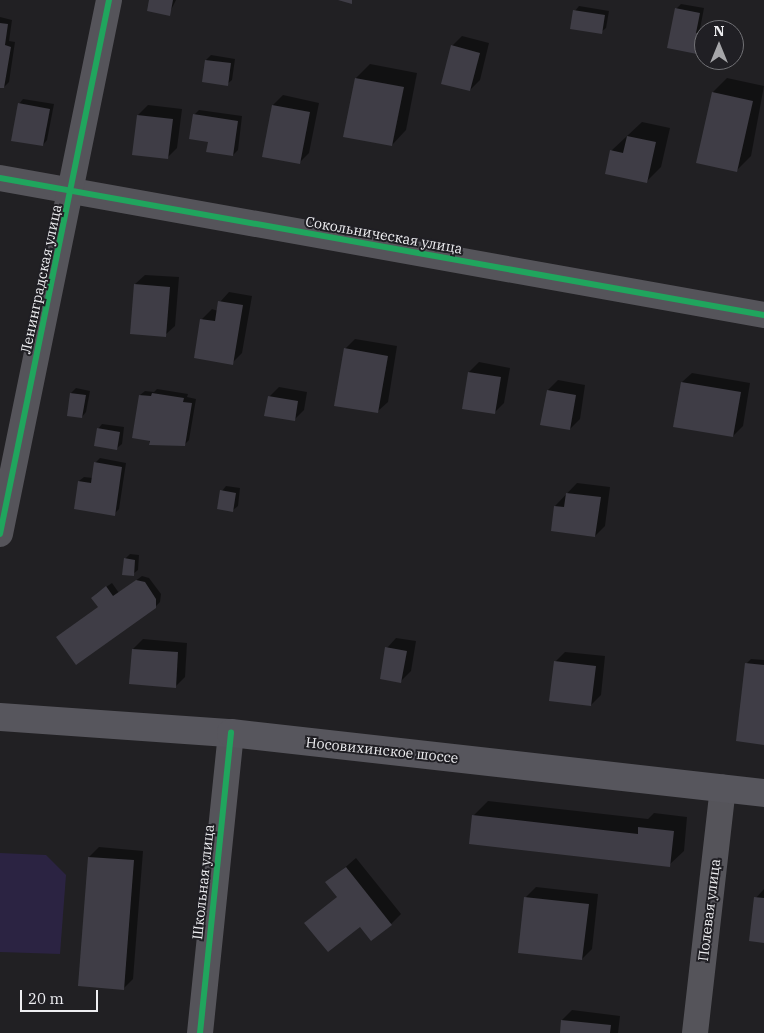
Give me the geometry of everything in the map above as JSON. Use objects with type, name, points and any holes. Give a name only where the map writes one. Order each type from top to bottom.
[{"type":"main road","name":"Носовихинское шоссе","points":[[0,717],[231,733],[764,793]]},
{"type":"street","name":"Ленинградская улица","points":[[0,534],[72,192],[109,0]]},
{"type":"street","name":"Сокольническая улица","points":[[0,178],[764,315]]},
{"type":"street","name":"Школьная улица","points":[[200,1033],[231,733]]},
{"type":"street","name":"Полевая улица","points":[[695,1033],[723,788]]},
{"type":"shaded area","points":[[0,853],[46,855],[66,875],[60,954],[0,952]]},
{"type":"building","points":[[149,0],[173,0],[170,16],[147,11]]},
{"type":"building","points":[[338,0],[352,0],[352,4]]},
{"type":"building","points":[[675,8],[700,13],[699,20],[694,20],[694,53],[667,48]]},
{"type":"building","points":[[573,10],[605,15],[602,34],[570,29]]},
{"type":"building","points":[[0,23],[8,24],[5,45],[11,47],[4,88],[0,88]]},
{"type":"building","points":[[451,45],[480,53],[470,91],[441,84]]},
{"type":"building","points":[[205,60],[231,63],[228,86],[202,82]]},
{"type":"building","points":[[355,78],[404,87],[392,146],[343,137]]},
{"type":"building","points":[[712,92],[753,101],[737,172],[696,163]]},
{"type":"building","points":[[18,103],[50,109],[43,146],[11,141]]},
{"type":"building","points":[[272,105],[310,112],[300,164],[262,157]]},
{"type":"building","points":[[193,114],[238,121],[233,156],[206,152],[208,142],[189,139]]},
{"type":"building","points":[[137,115],[173,119],[168,159],[132,155]]},
{"type":"building","points":[[627,136],[656,142],[647,183],[605,174],[610,150],[623,153]]},
{"type":"building","points":[[134,284],[170,287],[166,337],[130,334]]},
{"type":"building","points":[[218,301],[243,305],[233,365],[194,358],[200,319],[215,321]]},
{"type":"building","points":[[344,348],[388,356],[378,413],[334,406]]},
{"type":"building","points":[[468,372],[501,377],[495,414],[462,409]]},
{"type":"building","points":[[681,382],[741,392],[733,437],[673,427]]},
{"type":"building","points":[[547,390],[576,395],[570,430],[540,425]]},
{"type":"building","points":[[70,393],[86,395],[82,418],[67,416]]},
{"type":"building","points":[[152,393],[184,398],[183,402],[192,403],[185,446],[149,445],[150,441],[132,438],[139,395],[151,396]]},
{"type":"building","points":[[268,396],[298,401],[295,421],[264,416]]},
{"type":"building","points":[[97,428],[120,432],[117,450],[94,446]]},
{"type":"building","points":[[94,462],[122,467],[115,516],[74,509],[78,481],[91,483]]},
{"type":"building","points":[[220,490],[236,493],[233,512],[217,509]]},
{"type":"building","points":[[566,493],[601,497],[595,537],[551,531],[554,506],[564,507]]},
{"type":"building","points":[[124,558],[135,560],[134,576],[122,575]]},
{"type":"building","points":[[136,580],[145,582],[156,599],[156,608],[76,665],[56,637],[98,607],[91,598],[106,586],[113,596]]},
{"type":"building","points":[[385,647],[407,651],[401,683],[380,679]]},
{"type":"building","points":[[132,649],[178,652],[176,688],[129,684]]},
{"type":"building","points":[[554,661],[596,666],[591,706],[549,701]]},
{"type":"building","points":[[745,663],[764,665],[764,745],[736,741]]},
{"type":"building","points":[[472,815],[638,834],[638,827],[674,831],[670,867],[469,844]]},
{"type":"building","points":[[88,857],[134,860],[124,990],[78,986]]},
{"type":"building","points":[[346,867],[392,925],[371,941],[360,927],[328,952],[304,923],[337,897],[325,882]]},
{"type":"building","points":[[524,897],[589,904],[582,960],[518,953]]},
{"type":"building","points":[[754,897],[764,898],[764,943],[749,941]]},
{"type":"building","points":[[561,1020],[611,1025],[610,1033],[560,1033]]},
{"type":"cycle path","points":[[0,534],[109,0]]},
{"type":"cycle path","points":[[0,178],[764,315]]},
{"type":"cycle path","points":[[200,1033],[231,733]]}]
